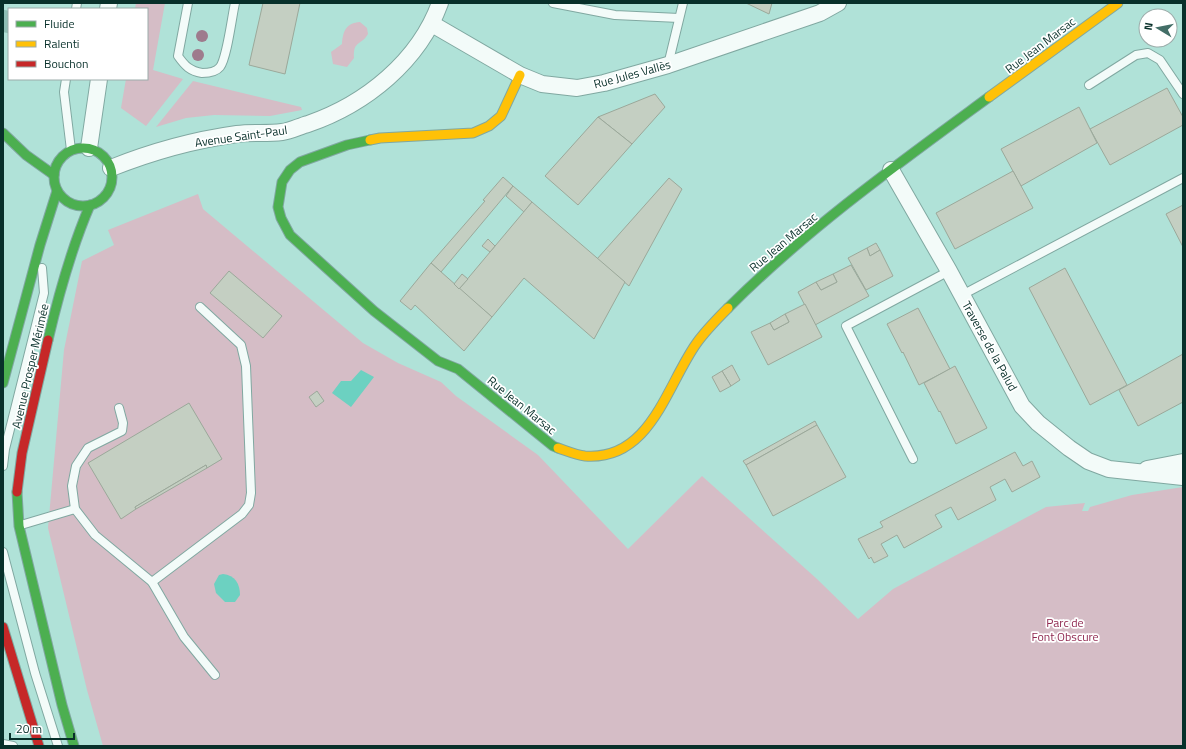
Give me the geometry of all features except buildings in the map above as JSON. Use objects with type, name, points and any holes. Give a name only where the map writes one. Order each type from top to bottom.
[{"type":"street","name":"Avenue Saint-Paul","points":[[111,168],[139,157],[209,138],[238,134],[283,132],[331,116],[368,94],[404,64],[432,24],[440,3]]},
{"type":"street","name":"Rue Jules Vallès","points":[[432,24],[520,76],[542,84],[577,88],[604,83],[668,65],[820,13],[838,3]]},
{"type":"street","name":"Rue Jean Marsac","points":[[520,76],[501,116],[489,126],[473,133],[380,138],[347,145],[300,162],[290,170],[282,182],[278,207],[281,218],[290,235],[374,311],[438,361],[458,369],[553,446],[583,456],[598,456],[614,452],[628,445],[642,435],[652,421],[696,344],[727,309],[759,277],[865,188],[892,170],[1118,3]]},
{"type":"street","points":[[89,148],[99,80]]},
{"type":"street","points":[[3,133],[26,155],[54,175]]},
{"type":"street","points":[[89,148],[102,154],[111,168],[111,186],[106,195],[99,201],[90,205],[81,206],[71,204],[57,191],[54,175],[59,160],[71,150],[89,148]]},
{"type":"street","name":"Traverse de la Palud","points":[[892,170],[962,294],[1022,406],[1038,424],[1069,448],[1088,460],[1109,469],[1183,477]]},
{"type":"street","name":"Avenue Prosper Mérimée","points":[[3,383],[40,245],[57,191]]},
{"type":"street","name":"Avenue Prosper Mérimée","points":[[74,746],[62,706],[20,526],[18,494],[22,453],[58,297],[72,250],[90,205]]},
{"type":"street","name":"Traverse de la Palud","points":[[1134,472],[1183,462]]},
{"type":"street","points":[[3,627],[39,746]]},
{"type":"lane","points":[[188,3],[178,56],[186,68],[194,72],[209,73],[219,68],[223,58],[235,3]]},
{"type":"lane","points":[[553,3],[615,15],[679,18]]},
{"type":"lane","points":[[668,65],[682,3]]},
{"type":"lane","points":[[1089,85],[1136,54],[1148,53],[1160,60],[1183,94]]},
{"type":"lane","points":[[66,80],[64,92],[71,150]]},
{"type":"lane","points":[[962,294],[1183,178]]},
{"type":"lane","points":[[40,245],[44,293]]},
{"type":"lane","points":[[3,466],[5,449],[44,293],[72,250]]},
{"type":"lane","points":[[913,459],[846,326],[949,271]]},
{"type":"lane","points":[[152,582],[242,514],[249,505],[251,492],[246,366],[241,345],[200,307]]},
{"type":"lane","points":[[119,408],[123,423],[122,431],[88,448],[76,466],[72,486],[75,508],[95,535],[152,582],[184,637],[214,675]]},
{"type":"lane","points":[[20,526],[75,508]]},
{"type":"lane","points":[[3,552],[35,673],[58,746]]},
{"type":"lane","points":[[3,744],[13,746]]},
{"type":"green space","points":[[136,3],[165,3],[153,70],[183,79],[146,126],[121,108],[126,80],[148,80],[148,8],[135,8]]},
{"type":"green space","points":[[360,22],[367,28],[368,34],[356,46],[354,58],[347,67],[333,64],[331,52],[342,44],[343,35],[346,28],[351,24]]},
{"type":"green space","points":[[193,81],[301,107],[302,110],[270,116],[214,115],[186,118],[156,127]]},
{"type":"green space","name":"Parc de Font Obscure","points":[[198,194],[203,209],[363,343],[398,363],[441,382],[456,396],[538,455],[628,549],[702,476],[817,579],[858,619],[893,589],[1046,507],[1085,503],[1082,511],[1088,511],[1090,507],[1132,495],[1183,487],[1183,746],[103,746],[87,690],[48,528],[64,350],[82,261],[114,245],[108,230]]},
{"type":"shaded area","points":[[361,370],[374,377],[351,407],[332,393],[341,381],[351,381]]},
{"type":"shaded area","points":[[223,574],[234,578],[238,584],[240,595],[235,602],[225,602],[216,593],[214,584],[219,575]]},
{"type":"tunnel","points":[[3,32],[9,3]]},
{"type":"traffic: fast","points":[[728,308],[758,279],[822,223],[989,97]]},
{"type":"traffic: fast","points":[[3,133],[26,155],[54,175]]},
{"type":"traffic: fast","points":[[370,140],[347,145],[300,162],[290,170],[282,182],[278,207],[281,218],[290,235],[374,311],[438,361],[458,369],[553,446],[558,448]]},
{"type":"traffic: fast","points":[[77,148],[89,148],[104,156],[112,171],[112,177],[112,183],[104,198],[89,206],[77,206],[62,198],[54,183],[54,171],[62,156],[77,148]]},
{"type":"traffic: fast","points":[[3,383],[40,245],[57,191]]},
{"type":"traffic: fast","points":[[48,340],[66,271],[90,205]]},
{"type":"traffic: fast","points":[[17,492],[19,526],[62,705],[74,746]]},
{"type":"traffic: slow","points":[[989,97],[1118,3]]},
{"type":"traffic: slow","points":[[370,140],[380,138],[473,133],[489,126],[501,116],[520,75]]},
{"type":"traffic: slow","points":[[558,448],[585,456],[607,454],[626,447],[641,434],[654,418],[696,344],[728,308]]},
{"type":"traffic: jam","points":[[17,492],[22,453],[48,340]]},
{"type":"traffic: jam","points":[[3,627],[39,746]]}]
